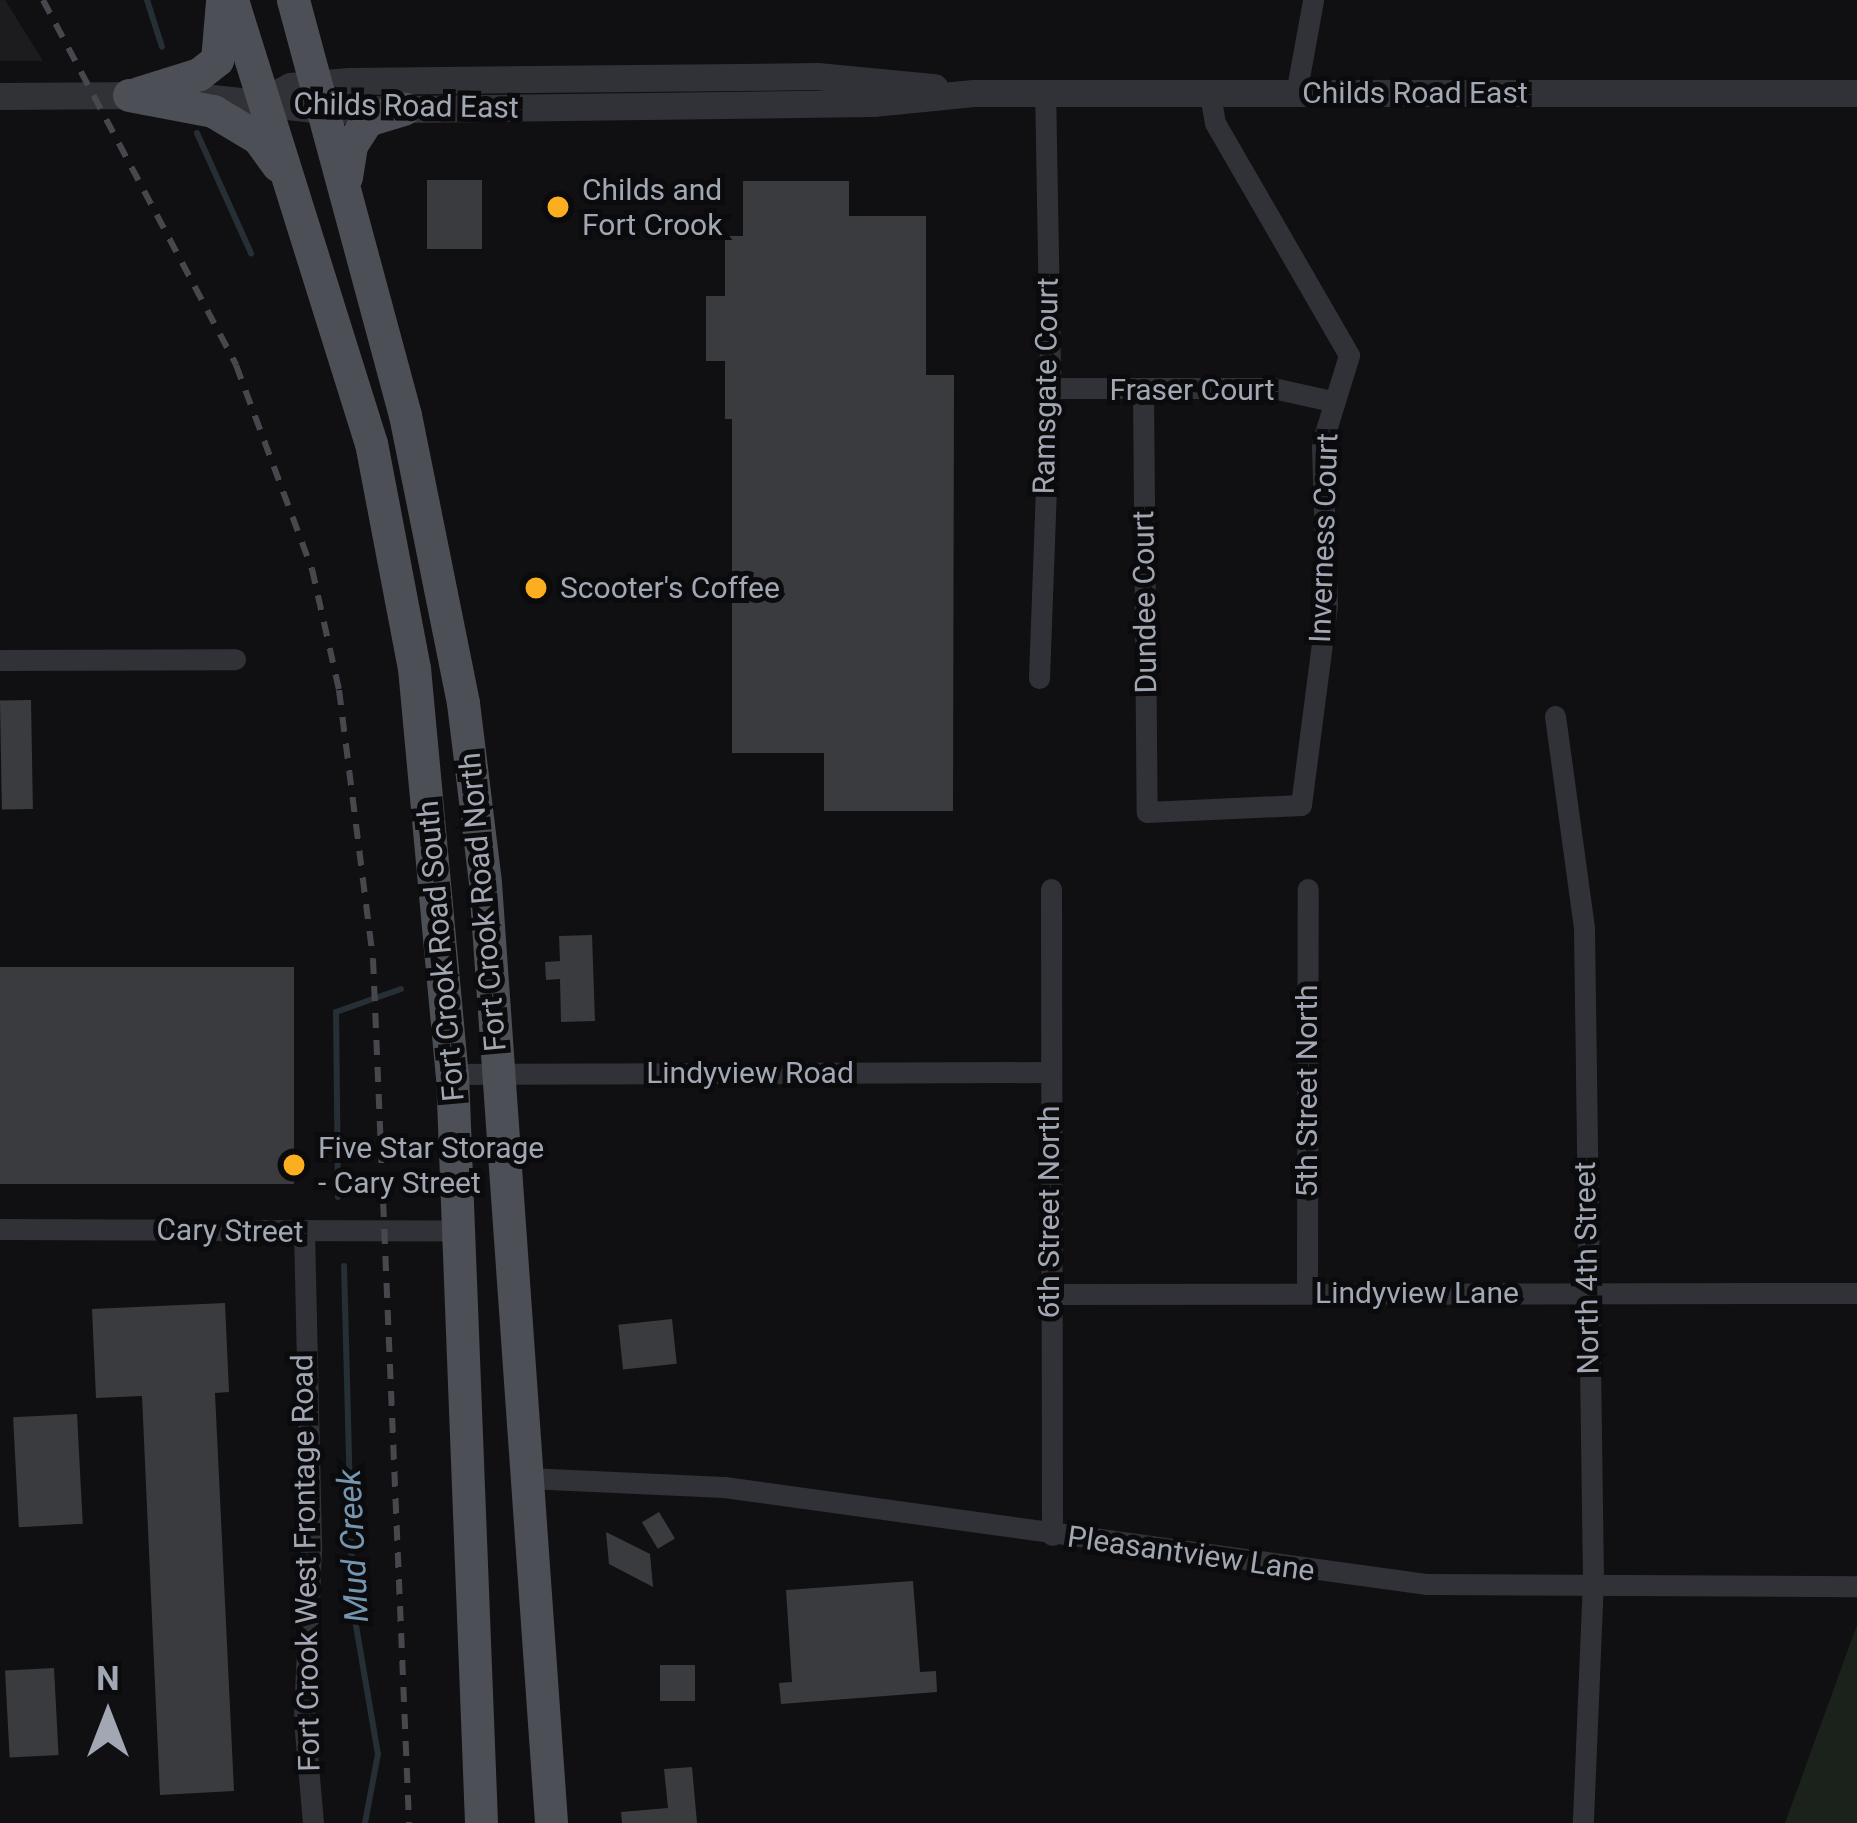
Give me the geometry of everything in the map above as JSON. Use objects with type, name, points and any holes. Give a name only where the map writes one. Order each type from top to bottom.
[{"type":"main road","points":[[129,95],[186,79],[217,60],[222,0]]},
{"type":"main road","points":[[232,0],[265,99]]},
{"type":"main road","name":"Fort Crook Road North","points":[[293,0],[345,185],[446,605],[480,838],[550,1823]]},
{"type":"main road","points":[[129,95],[214,111],[244,127],[296,197]]},
{"type":"main road","name":"Fort Crook Road South","points":[[265,99],[371,443],[405,608],[452,1074],[481,1823]]},
{"type":"main road","points":[[345,185],[357,131],[367,120],[404,109]]},
{"type":"street","points":[[1296,94],[1313,0]]},
{"type":"street","name":"Childs Road East","points":[[265,99],[817,76],[974,93]]},
{"type":"street","name":"Childs Road East","points":[[320,96],[404,109],[854,104],[974,93],[1857,93]]},
{"type":"street","name":"Ramsgate Court","points":[[1040,678],[1050,388],[1045,93]]},
{"type":"street","name":"Inverness Court","points":[[1210,94],[1215,123],[1348,355],[1322,443],[1327,606],[1301,805]]},
{"type":"street","points":[[0,96],[265,99]]},
{"type":"street","name":"Fraser Court","points":[[1050,388],[1273,388],[1332,401]]},
{"type":"street","name":"Dundee Court","points":[[1143,391],[1147,812],[1301,805]]},
{"type":"street","points":[[0,660],[235,659]]},
{"type":"street","name":"North 4th Street","points":[[1555,716],[1584,928],[1593,1580],[1583,1823]]},
{"type":"street","name":"6th Street North","points":[[1052,889],[1048,1072],[1052,1535]]},
{"type":"street","name":"5th Street North","points":[[1307,1293],[1308,889]]},
{"type":"street","name":"Lindyview Road","points":[[452,1074],[1048,1072]]},
{"type":"street","name":"Cary Street","points":[[0,1229],[460,1231]]},
{"type":"street","name":"Fort Crook West Frontage Road","points":[[304,1231],[311,1551],[304,1720],[313,1823]]},
{"type":"street","name":"Lindyview Lane","points":[[1049,1294],[1857,1293]]},
{"type":"street","name":"Pleasantview Lane","points":[[527,1478],[724,1487],[1427,1584],[1593,1580],[1857,1586]]},
{"type":"shaded area","points":[[0,0],[5,0],[43,61],[0,61]]},
{"type":"shaded area","points":[[1857,1625],[1857,1823],[1785,1823]]},
{"type":"building","points":[[427,180],[482,180],[482,249],[427,249]]},
{"type":"building","points":[[743,181],[849,181],[849,216],[926,216],[926,375],[954,375],[953,811],[824,811],[824,753],[732,753],[732,419],[725,419],[725,361],[706,361],[706,296],[725,296],[725,236],[743,236]]},
{"type":"building","points":[[31,700],[33,809],[2,810],[0,701]]},
{"type":"building","points":[[592,935],[595,1021],[561,1022],[560,979],[546,980],[545,962],[560,961],[559,936]]},
{"type":"building","points":[[0,967],[294,967],[294,1184],[0,1184]]},
{"type":"building","points":[[225,1303],[229,1392],[215,1393],[234,1791],[160,1795],[142,1396],[96,1398],[92,1309]]},
{"type":"building","points":[[672,1319],[677,1364],[623,1369],[618,1325]]},
{"type":"building","points":[[77,1414],[83,1524],[19,1527],[13,1417]]},
{"type":"building","points":[[659,1512],[675,1539],[658,1549],[642,1522]]},
{"type":"building","points":[[606,1532],[650,1554],[653,1587],[609,1564]]},
{"type":"building","points":[[913,1581],[920,1672],[936,1671],[937,1692],[781,1704],[779,1683],[792,1682],[786,1590]]},
{"type":"building","points":[[660,1665],[695,1665],[695,1701],[660,1701]]},
{"type":"building","points":[[54,1668],[59,1755],[10,1757],[5,1671]]},
{"type":"building","points":[[692,1767],[697,1823],[622,1823],[621,1812],[668,1808],[664,1769]]},
{"type":"waterway","name":"Mud Creek","points":[[147,0],[162,47]]},
{"type":"waterway","name":"Mud Creek","points":[[197,133],[251,253]]},
{"type":"waterway","name":"Mud Creek","points":[[338,1197],[336,1012],[401,989]]},
{"type":"waterway","name":"Mud Creek","points":[[344,1266],[353,1608],[378,1754],[365,1823]]},
{"type":"railway","points":[[43,0],[236,365],[312,569],[339,690],[373,959],[409,1823]]},
{"type":"place","name":"Childs and Fort Crook","points":[[558,207]]},
{"type":"place","name":"Scooter's Coffee","points":[[536,588]]},
{"type":"place","name":"Five Star Storage - Cary Street","points":[[294,1165]]}]
